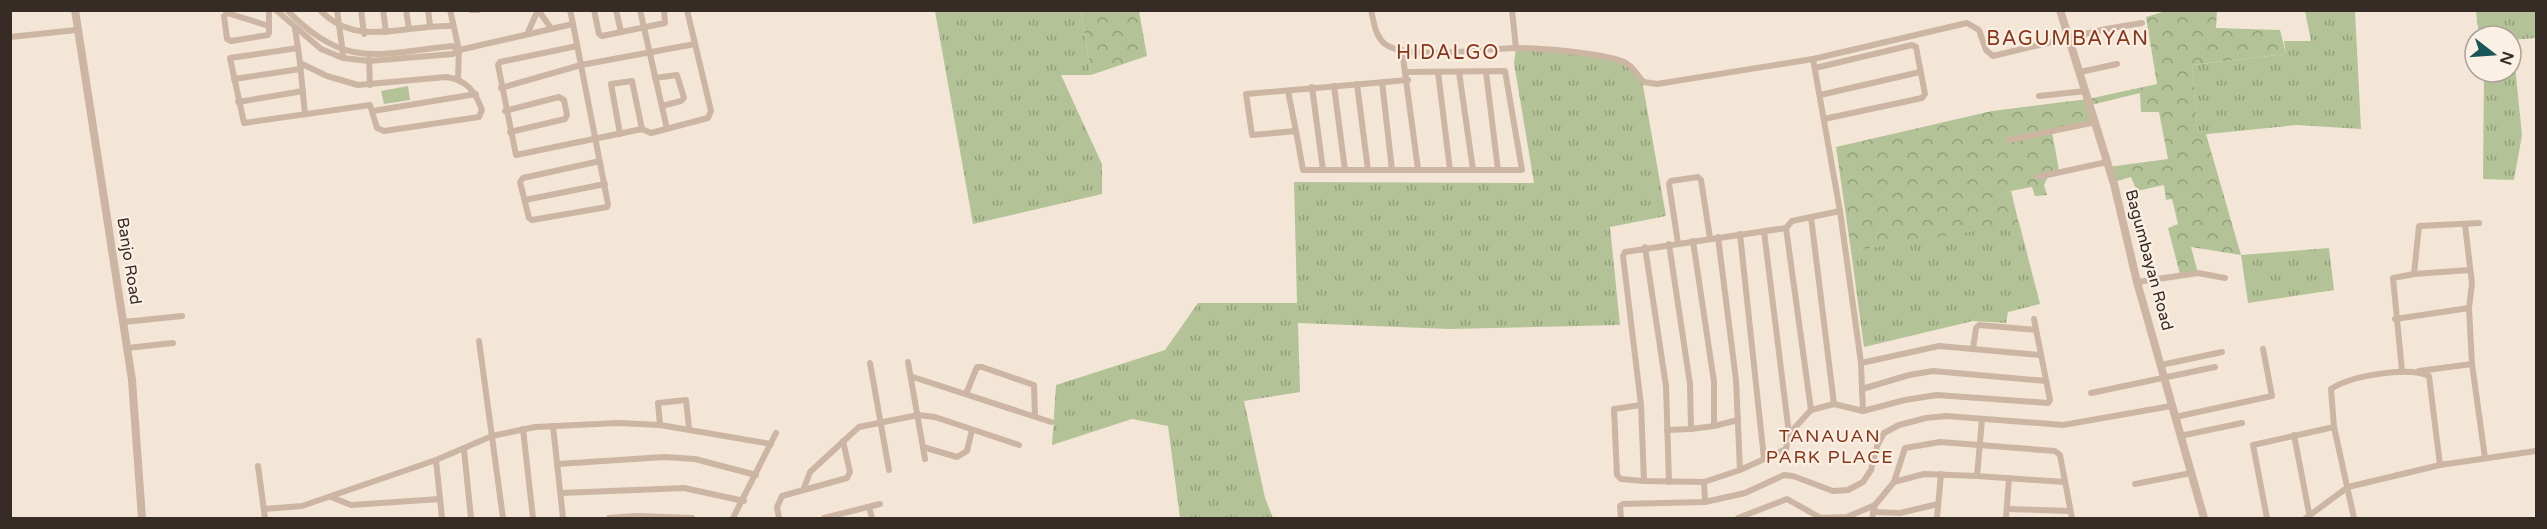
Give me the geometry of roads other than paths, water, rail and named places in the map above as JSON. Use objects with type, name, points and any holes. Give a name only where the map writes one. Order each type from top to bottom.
[{"type":"street","name":"Banjo Road","points":[[75,10],[76,30],[124,322],[142,519]]},
{"type":"street","points":[[269,10],[269,26],[268,35],[231,41],[227,39],[224,16],[227,13],[269,26]]},
{"type":"street","points":[[276,10],[321,49],[369,59],[411,54],[453,54],[459,50],[528,32],[573,24]]},
{"type":"street","points":[[286,10],[327,45],[343,55]]},
{"type":"street","points":[[320,10],[339,26],[364,34],[430,25],[452,26]]},
{"type":"street","points":[[337,10],[343,55]]},
{"type":"street","points":[[361,10],[364,34]]},
{"type":"street","points":[[383,10],[386,32]]},
{"type":"street","points":[[406,10],[409,28]]},
{"type":"street","points":[[428,10],[430,25]]},
{"type":"street","points":[[450,10],[459,50],[458,78]]},
{"type":"street","points":[[471,10],[478,10]]},
{"type":"street","points":[[528,32],[538,10],[551,28]]},
{"type":"street","points":[[570,10],[605,184],[607,207],[532,220],[529,218],[520,182],[523,178],[600,161]]},
{"type":"street","points":[[594,10],[600,36],[665,23],[664,10]]},
{"type":"street","points":[[616,10],[621,32]]},
{"type":"street","points":[[640,10],[667,129]]},
{"type":"street","points":[[620,134],[611,84],[632,81],[642,129],[646,134],[708,118],[711,115],[687,10]]},
{"type":"street","points":[[1371,10],[1378,38],[1389,46],[1402,50],[1456,54],[1516,48],[1616,60],[1635,69],[1644,82],[1657,84],[1813,59],[1967,23],[1979,30],[1986,50],[1993,56],[2142,23]]},
{"type":"street","points":[[1512,10],[1516,48]]},
{"type":"street","name":"Bagumbayan Road","points":[[2060,10],[2096,122],[2171,406],[2205,519]]},
{"type":"street","points":[[294,18],[305,114]]},
{"type":"street","points":[[10,37],[76,30]]},
{"type":"street","points":[[501,88],[581,65],[695,44]]},
{"type":"street","points":[[1815,68],[1908,45],[1916,47],[1925,94],[1922,98],[1824,119]]},
{"type":"street","points":[[577,46],[500,62],[497,68],[514,154],[518,156],[642,129]]},
{"type":"street","points":[[234,79],[300,66],[343,81],[370,85],[458,78],[476,94],[482,110],[479,117],[384,131],[377,128],[370,105],[246,123],[242,121],[238,102],[230,58],[298,48]]},
{"type":"street","points":[[1402,50],[1418,170]]},
{"type":"street","points":[[369,59],[370,85]]},
{"type":"street","points":[[1813,59],[1840,211],[1860,363],[1863,411]]},
{"type":"street","points":[[2080,72],[2117,64]]},
{"type":"street","points":[[1288,91],[1296,131],[1303,170],[1522,170],[1505,71],[1438,72],[1382,82],[1246,94],[1252,135],[1296,131]]},
{"type":"street","points":[[1438,72],[1450,170]]},
{"type":"street","points":[[1459,72],[1473,170]]},
{"type":"street","points":[[1486,72],[1498,170]]},
{"type":"street","points":[[1820,95],[1920,72]]},
{"type":"street","points":[[655,78],[675,74],[679,76],[683,100],[662,106]]},
{"type":"street","points":[[1382,82],[1392,170]]},
{"type":"street","points":[[1357,84],[1368,170]]},
{"type":"street","points":[[1334,86],[1345,170]]},
{"type":"street","points":[[1312,87],[1323,170]]},
{"type":"street","points":[[238,102],[303,90]]},
{"type":"street","points":[[2039,96],[2086,91]]},
{"type":"street","points":[[373,111],[476,94]]},
{"type":"street","points":[[505,111],[559,97],[564,100],[567,115],[565,119],[510,132]]},
{"type":"street","points":[[2009,141],[2096,122]]},
{"type":"street","points":[[2038,177],[2107,162]]},
{"type":"street","points":[[1678,243],[1669,184],[1671,181],[1698,177],[1701,180],[1710,238]]},
{"type":"street","points":[[525,200],[605,184]]},
{"type":"street","points":[[1644,480],[1641,405],[1623,256],[1629,250],[1786,228],[1792,221],[1840,211]]},
{"type":"street","points":[[1811,217],[1834,404]]},
{"type":"street","points":[[2414,274],[2419,226],[2479,223]]},
{"type":"street","points":[[2465,225],[2470,270],[2469,308],[2472,364],[2485,458]]},
{"type":"street","points":[[1786,228],[1810,411]]},
{"type":"street","points":[[1641,405],[1614,409],[1617,475],[1621,479],[1704,482],[1740,470],[1786,449],[1789,434],[1764,231]]},
{"type":"street","points":[[1740,234],[1764,459]]},
{"type":"street","points":[[1718,237],[1736,380],[1740,470]]},
{"type":"street","points":[[1693,241],[1713,382],[1714,426]]},
{"type":"street","points":[[1670,244],[1690,384],[1691,429]]},
{"type":"street","points":[[1646,248],[1665,386],[1669,482]]},
{"type":"street","points":[[2402,371],[2392,278],[2470,270]]},
{"type":"street","points":[[2137,282],[2198,273],[2225,278]]},
{"type":"street","points":[[2395,319],[2469,308]]},
{"type":"street","points":[[124,322],[182,316]]},
{"type":"street","points":[[1789,434],[1810,411],[1834,404],[1863,411],[1905,400],[1937,395],[2045,403],[2050,400],[2034,319]]},
{"type":"street","points":[[1973,349],[1976,328],[1979,325],[2036,330]]},
{"type":"street","points":[[479,341],[503,519]]},
{"type":"street","points":[[127,348],[173,343]]},
{"type":"street","points":[[1860,363],[1939,346],[2040,355]]},
{"type":"street","points":[[2175,417],[2272,396],[2263,349]]},
{"type":"street","points":[[2161,365],[2222,352]]},
{"type":"street","points":[[908,362],[925,459]]},
{"type":"street","points":[[870,363],[890,470]]},
{"type":"street","points":[[2354,519],[2334,427],[2331,389],[2341,382],[2402,371],[2472,364]]},
{"type":"street","points":[[966,394],[973,371],[977,367],[982,367],[1034,385],[1035,417]]},
{"type":"street","points":[[2091,393],[2215,367]]},
{"type":"street","points":[[1862,388],[1933,371],[2046,381]]},
{"type":"street","points":[[2419,371],[2429,376],[2440,465]]},
{"type":"street","points":[[912,377],[1051,422]]},
{"type":"street","points":[[660,425],[658,403],[686,400],[689,428]]},
{"type":"street","points":[[1621,519],[1620,506],[1626,503],[1667,505],[1705,502],[1744,493],[1784,476],[1792,476],[1833,491],[1848,490],[1863,482],[1871,470],[1877,446],[1884,433],[1899,425],[1946,416],[2063,425],[2171,406]]},
{"type":"street","points":[[804,488],[810,472],[859,427],[918,415],[935,417],[1019,445]]},
{"type":"street","points":[[1977,476],[1982,419]]},
{"type":"street","points":[[1667,430],[1714,426],[1738,420]]},
{"type":"street","points":[[2180,436],[2242,423]]},
{"type":"street","points":[[264,509],[302,506],[464,450],[492,436],[523,429],[553,426],[660,425],[689,428],[771,444]]},
{"type":"street","points":[[553,426],[563,519]]},
{"type":"street","points":[[2267,519],[2253,445],[2334,427]]},
{"type":"street","points":[[523,429],[533,519]]},
{"type":"street","points":[[923,447],[957,457],[967,451],[972,430]]},
{"type":"street","points":[[733,519],[776,433]]},
{"type":"street","points":[[2294,435],[2309,518],[2348,487],[2440,465],[2536,451]]},
{"type":"street","points":[[779,519],[777,507],[782,496],[804,488],[847,478],[850,472],[843,441]]},
{"type":"street","points":[[1873,512],[1894,482],[1905,448],[1940,442],[2055,451],[2060,455],[2072,519]]},
{"type":"street","points":[[464,450],[471,519]]},
{"type":"street","points":[[558,464],[664,458],[695,459],[756,475]]},
{"type":"street","points":[[436,460],[442,519]]},
{"type":"street","points":[[258,466],[265,519]]},
{"type":"street","points":[[2135,484],[2191,473]]},
{"type":"street","points":[[1894,482],[1924,474],[1941,474],[2065,482]]},
{"type":"street","points":[[1937,519],[1941,474]]},
{"type":"street","points":[[2006,519],[2009,478]]},
{"type":"street","points":[[1704,482],[1705,502]]},
{"type":"street","points":[[561,493],[684,488],[744,501]]},
{"type":"street","points":[[331,497],[351,505],[440,499]]},
{"type":"street","points":[[1738,519],[1787,499],[1818,518],[1847,517],[1873,512],[1900,513],[1938,504]]},
{"type":"street","points":[[824,519],[880,504]]},
{"type":"street","points":[[869,507],[872,519]]},
{"type":"street","points":[[2007,509],[2070,511]]},
{"type":"street","points":[[609,519],[660,516],[692,519]]},
{"type":"district","name":"BAGUMBAYAN","points":[[2068,39]]},
{"type":"district","name":"HIDALGO","points":[[1448,53]]},
{"type":"district","name":"TANAUAN PARK PLACE","points":[[1830,446]]}]
